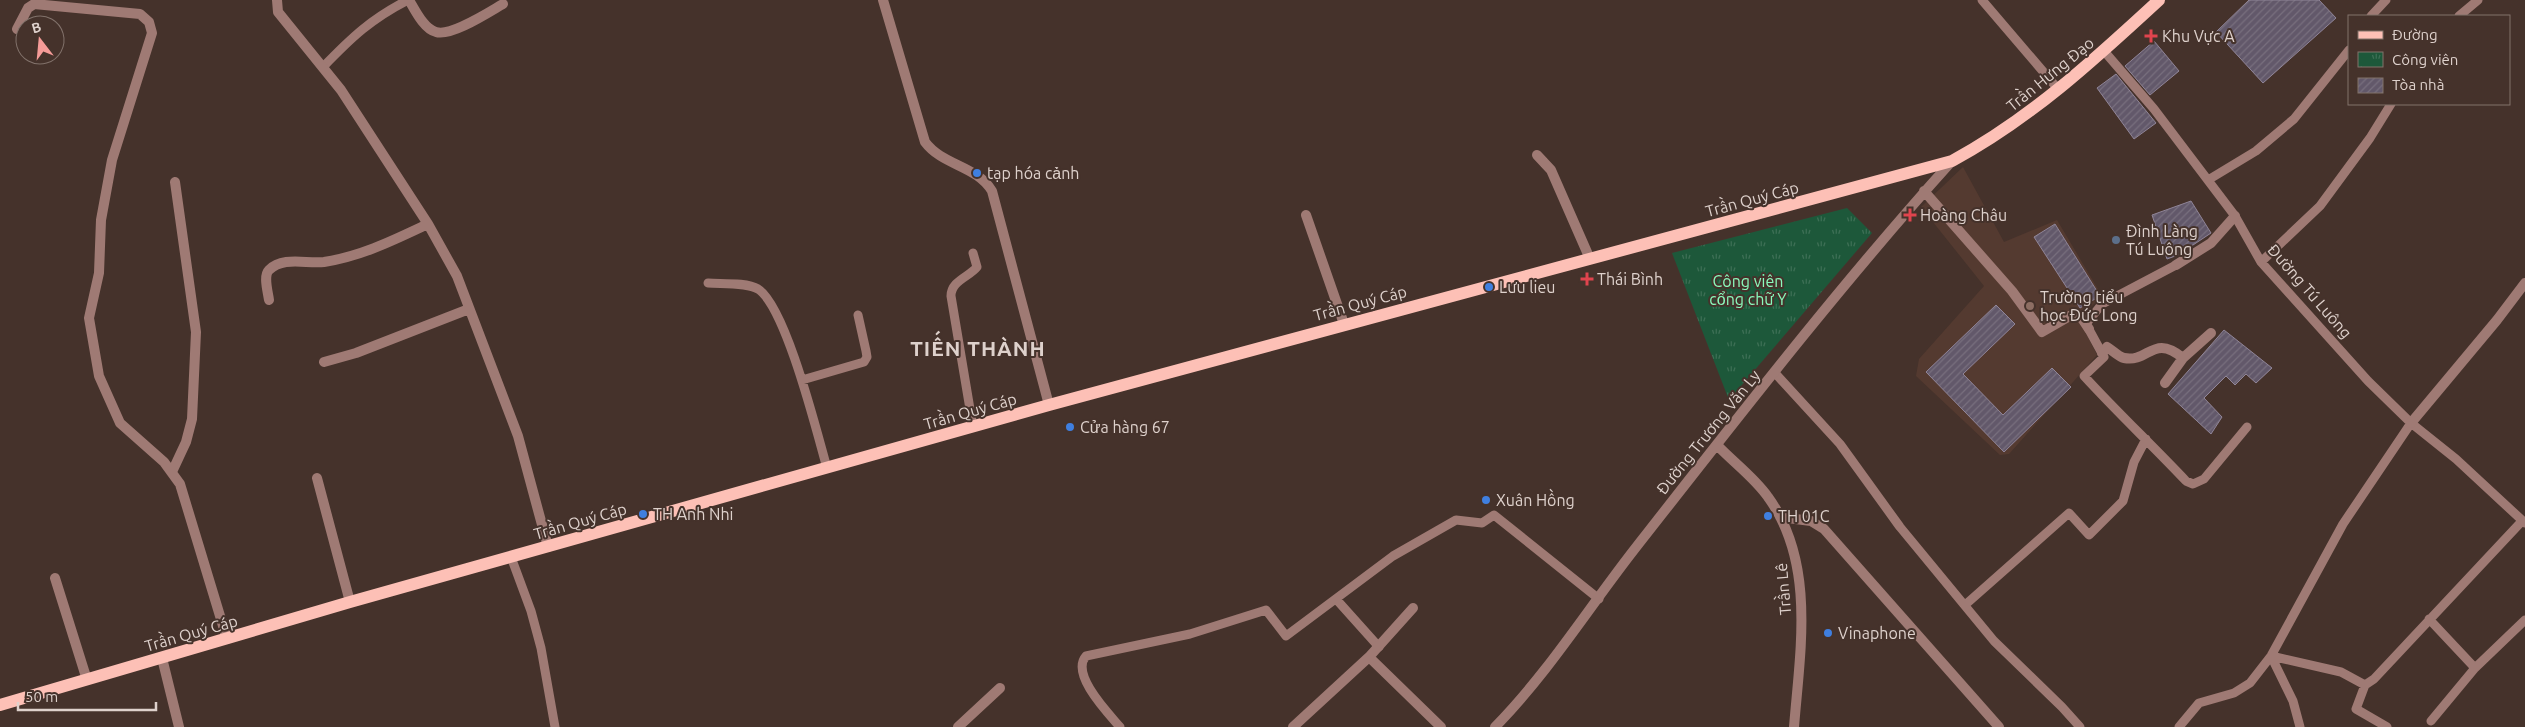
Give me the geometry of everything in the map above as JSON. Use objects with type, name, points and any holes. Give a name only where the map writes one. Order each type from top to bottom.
[{"type":"main road","name":"Trần Hưng Đạo","points":[[1952,161],[2011,126],[2058,90],[2159,0]]},
{"type":"main road","name":"Trần Quý Cáp","points":[[0,705],[227,640],[350,602],[973,426],[1344,324],[1952,161]]},
{"type":"street","points":[[277,0],[278,12],[341,90],[428,224],[457,276],[518,436],[548,547]]},
{"type":"street","points":[[409,0],[425,24],[436,32],[451,32],[503,4]]},
{"type":"street","points":[[884,0],[925,142],[936,154],[982,178],[992,190],[1049,405]]},
{"type":"street","points":[[24,15],[34,2],[140,14],[149,22],[152,33],[112,160],[101,220],[99,273],[89,318],[99,376],[120,423],[164,462],[180,484],[227,640]]},
{"type":"street","points":[[1537,155],[1551,170],[1590,259]]},
{"type":"street","name":"Đường Trương Văn Ly","points":[[1495,727],[1550,665],[1716,445],[1924,191],[1952,161]]},
{"type":"street","points":[[172,472],[186,442],[192,418],[196,332],[175,182]]},
{"type":"street","points":[[1924,191],[2012,291],[2042,332],[2075,313],[2081,317],[2088,329]]},
{"type":"street","points":[[1306,216],[1344,324]]},
{"type":"street","points":[[2176,264],[2211,243],[2235,216]]},
{"type":"street","points":[[269,300],[266,275],[268,271],[280,263],[342,259],[368,252],[428,224]]},
{"type":"street","points":[[2411,423],[2497,320],[2525,282]]},
{"type":"street","points":[[324,362],[356,353],[469,309]]},
{"type":"street","points":[[2165,383],[2183,358],[2211,333]]},
{"type":"street","points":[[2102,353],[2108,347],[2125,358],[2141,356],[2154,348],[2171,348],[2183,358]]},
{"type":"street","name":"Trần Lê","points":[[1716,445],[1768,496],[1780,517],[1798,563],[1802,631],[1794,727]]},
{"type":"street","points":[[317,478],[350,602]]},
{"type":"street","points":[[1780,517],[1810,521],[1824,529],[1999,727]]},
{"type":"street","points":[[55,578],[88,680]]},
{"type":"street","points":[[1293,727],[1370,657],[1413,608]]},
{"type":"street","points":[[1370,657],[1441,727]]},
{"type":"street","points":[[162,658],[179,727]]},
{"type":"street","points":[[958,727],[1000,688]]},
{"type":"lane","points":[[323,67],[356,33],[381,14],[409,0]]},
{"type":"lane","points":[[1982,0],[2058,90]]},
{"type":"lane","points":[[2372,15],[2386,0]]},
{"type":"lane","points":[[2460,15],[2478,0]]},
{"type":"lane","name":"Đường Tú Luông","points":[[2104,51],[2154,109],[2235,216],[2261,262],[2368,381],[2411,423],[2456,459],[2524,522]]},
{"type":"lane","points":[[2208,180],[2256,151],[2294,119],[2348,51]]},
{"type":"lane","points":[[2261,262],[2320,206],[2365,145],[2389,105]]},
{"type":"lane","points":[[973,253],[978,267],[955,284],[951,290],[951,296],[973,426]]},
{"type":"lane","points":[[2176,264],[2102,304],[2086,324],[2104,357],[2084,376],[2118,414],[2146,439],[2186,481],[2193,484],[2204,479],[2247,427]]},
{"type":"lane","points":[[708,282],[752,287],[763,294],[778,318],[802,380],[827,468]]},
{"type":"lane","points":[[802,380],[864,362],[867,357],[858,315]]},
{"type":"lane","points":[[1775,373],[1840,444],[1900,527],[1994,641],[2080,727]]},
{"type":"lane","points":[[2179,727],[2199,703],[2234,693],[2250,683],[2271,656],[2343,524],[2411,423]]},
{"type":"lane","points":[[1965,605],[2068,513],[2089,535],[2122,501],[2134,462],[2146,439]]},
{"type":"lane","points":[[1119,727],[1098,701],[1086,681],[1081,668],[1082,661],[1086,656],[1190,634],[1266,610],[1286,636],[1393,556],[1456,520],[1482,523],[1494,514],[1599,599]]},
{"type":"lane","points":[[2387,727],[2356,708],[2365,685],[2374,679],[2429,619],[2524,522]]},
{"type":"lane","points":[[512,557],[531,611],[541,648],[555,727]]},
{"type":"lane","points":[[1336,599],[1379,647]]},
{"type":"lane","points":[[2429,619],[2475,668]]},
{"type":"lane","points":[[2431,721],[2475,668],[2525,620]]},
{"type":"lane","points":[[2271,656],[2341,672],[2365,685]]},
{"type":"lane","points":[[2271,656],[2293,701],[2300,727]]},
{"type":"shaded area","name":"Trường tiểu học Đức Long","points":[[1963,167],[2004,242],[2057,220],[2102,296],[2079,319],[2097,355],[2009,454],[2000,455],[1916,376],[1919,359],[1984,286],[1921,207]]},
{"type":"green space","name":"Công viên cổng chữ Y","points":[[1847,208],[1872,233],[1729,400],[1672,253]]},
{"type":"building","points":[[2249,0],[2319,0],[2336,18],[2263,83],[2216,32]]},
{"type":"building","points":[[2154,41],[2179,71],[2150,95],[2125,66]]},
{"type":"building","points":[[2116,74],[2156,123],[2134,139],[2097,88]]},
{"type":"building","points":[[2191,201],[2211,233],[2178,255],[2167,259],[2152,215]]},
{"type":"building","points":[[2055,224],[2100,296],[2080,308],[2034,237]]},
{"type":"building","points":[[1996,305],[2015,324],[1963,374],[2003,415],[2052,368],[2071,387],[2004,452],[1926,372]]},
{"type":"building","points":[[2224,330],[2272,368],[2256,383],[2246,374],[2235,385],[2226,376],[2204,398],[2222,417],[2211,434],[2168,394]]},
{"type":"place","name":"Khu Vực A","points":[[2151,36]]},
{"type":"place","name":"tạp hóa cảnh","points":[[977,173]]},
{"type":"place","name":"Hoàng Châu","points":[[1910,215]]},
{"type":"place","name":"Đình Làng Tú Luông","points":[[2116,240]]},
{"type":"place","name":"Thái Bình","points":[[1587,279]]},
{"type":"place","name":"Lưu lieu","points":[[1489,287]]},
{"type":"place","name":"Trường tiểu học Đức Long","points":[[2030,306]]},
{"type":"place","name":"Cửa hàng 67","points":[[1070,427]]},
{"type":"place","name":"Xuân Hồng","points":[[1486,500]]},
{"type":"place","name":"TH Anh Nhi","points":[[643,514]]},
{"type":"place","name":"TH 01C","points":[[1768,516]]},
{"type":"place","name":"Vinaphone","points":[[1828,633]]},
{"type":"district","name":"TIẾN THÀNH","points":[[978,349]]}]
